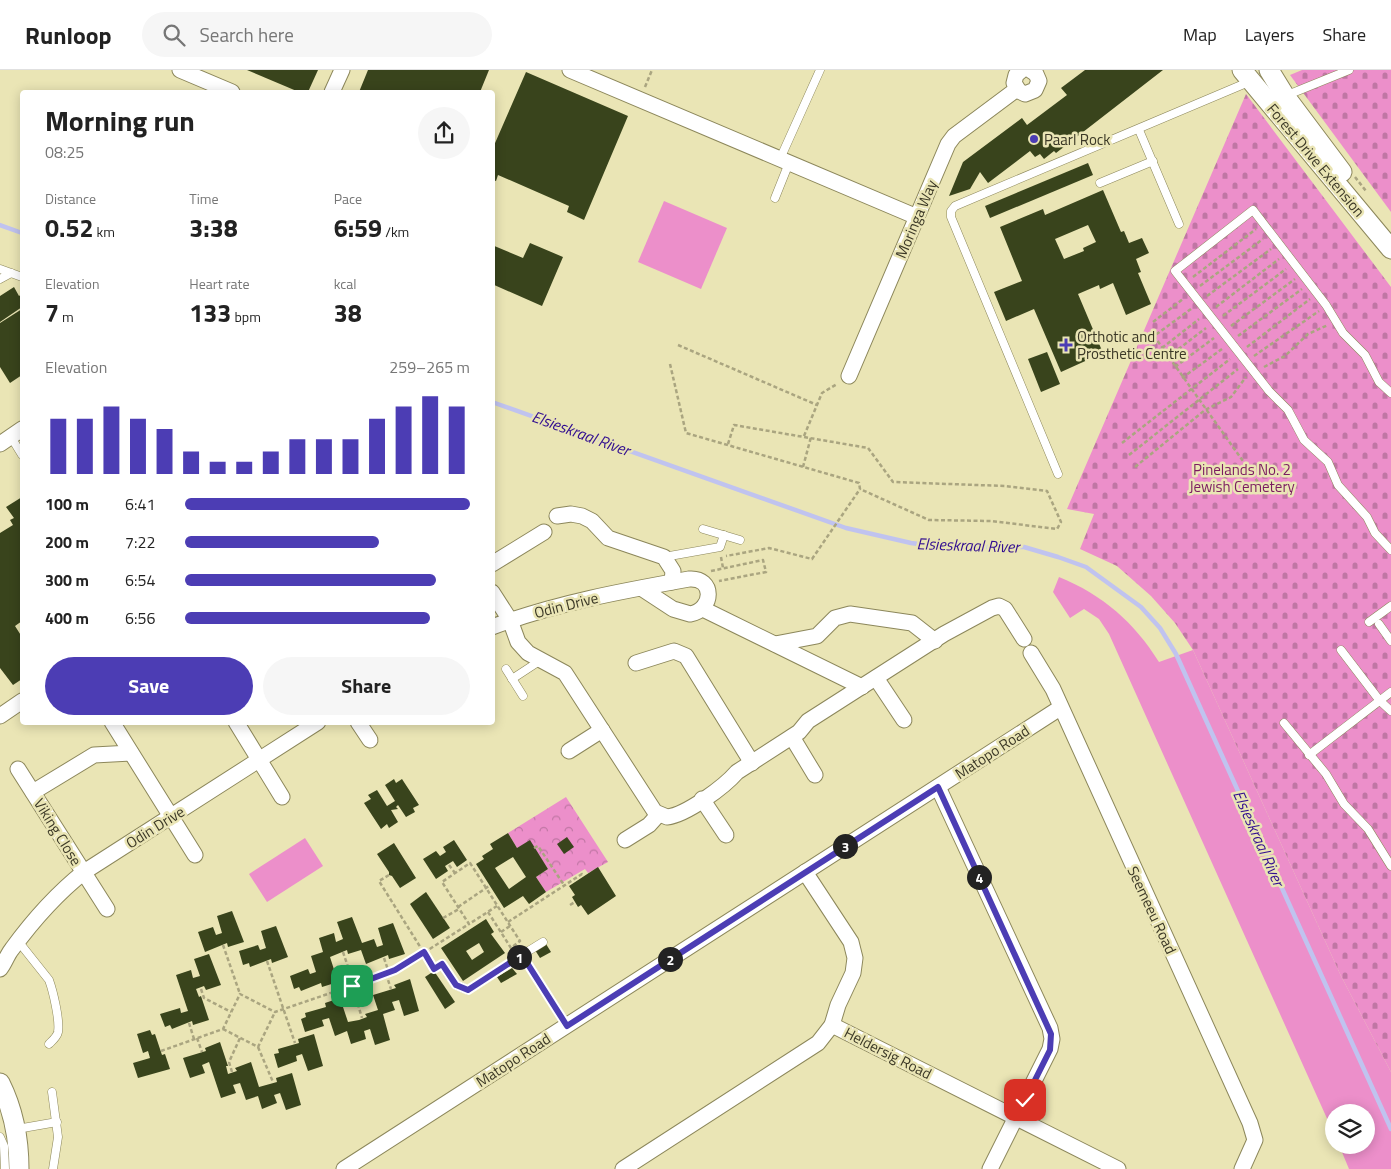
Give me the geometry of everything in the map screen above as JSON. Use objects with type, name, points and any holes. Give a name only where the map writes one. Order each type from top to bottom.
[{"type":"street","points":[[180,70],[227,90]]},
{"type":"street","points":[[333,90],[342,70]]},
{"type":"street","points":[[570,70],[917,217]]},
{"type":"street","name":"Forest Drive Extension","points":[[1272,71],[1285,96],[1391,237]]},
{"type":"street","name":"Moringa Way","points":[[849,376],[951,139],[1027,74]]},
{"type":"street","name":"Forest Drive Extension","points":[[1246,76],[1391,249]]},
{"type":"street","points":[[556,516],[571,514],[582,516],[592,521],[608,538],[664,557],[673,571],[672,582]]},
{"type":"street","points":[[495,562],[544,532]]},
{"type":"street","name":"Odin Drive","points":[[495,626],[573,601],[694,579],[703,583],[709,594],[707,604],[703,609]]},
{"type":"street","points":[[641,588],[682,612],[696,613],[703,609],[862,687]]},
{"type":"street","points":[[495,597],[510,620],[518,642],[528,654],[565,673],[658,815],[671,817],[702,799],[792,737],[808,721],[935,640],[992,608],[999,606],[1007,611],[1024,639]]},
{"type":"street","points":[[806,660],[817,636],[835,618],[850,614],[912,623],[935,640]]},
{"type":"street","points":[[775,644],[817,636]]},
{"type":"street","points":[[636,663],[674,651],[686,656],[752,763]]},
{"type":"street","name":"Seemeeu Road","points":[[1032,653],[1052,689],[1250,1123],[1255,1140],[1242,1169]]},
{"type":"street","points":[[876,678],[904,720]]},
{"type":"street","points":[[0,716],[20,703]]},
{"type":"street","name":"Matopo Road","points":[[344,1169],[1060,708]]},
{"type":"street","points":[[114,725],[195,855]]},
{"type":"street","points":[[238,725],[282,797]]},
{"type":"street","name":"Odin Drive","points":[[0,969],[9,950],[50,900],[84,872],[313,725]]},
{"type":"street","points":[[360,725],[370,740]]},
{"type":"street","points":[[569,751],[602,730]]},
{"type":"street","points":[[792,737],[815,775]]},
{"type":"street","name":"Viking Close","points":[[33,792],[94,755],[131,753]]},
{"type":"street","name":"Viking Close","points":[[18,769],[107,909]]},
{"type":"street","points":[[938,787],[1051,1034],[1050,1050],[990,1169]]},
{"type":"street","points":[[702,799],[726,835]]},
{"type":"street","points":[[625,840],[649,825],[658,815]]},
{"type":"street","points":[[805,872],[854,950],[853,973],[838,1005],[832,1025]]},
{"type":"street","name":"Heldersig Road","points":[[623,1169],[818,1043],[832,1025],[1118,1169]]},
{"type":"street","points":[[0,1083],[10,1105],[8,1133],[19,1169]]},
{"type":"lane","points":[[775,198],[785,161],[820,70]]},
{"type":"lane","points":[[1285,96],[1348,70]]},
{"type":"lane","points":[[1058,474],[951,217],[951,211],[956,206],[1139,130],[1246,76]]},
{"type":"lane","points":[[1139,130],[1179,224]]},
{"type":"lane","points":[[1100,183],[1152,161]]},
{"type":"lane","points":[[1391,393],[1379,382],[1365,355],[1343,333],[1326,305],[1253,210],[1175,271],[1254,372],[1288,410],[1304,440],[1328,462],[1338,485],[1367,517],[1375,533],[1391,550]]},
{"type":"lane","points":[[0,269],[20,276]]},
{"type":"lane","points":[[0,279],[10,272]]},
{"type":"lane","points":[[11,437],[20,453]]},
{"type":"lane","points":[[703,529],[740,540]]},
{"type":"lane","points":[[664,557],[720,547],[724,535]]},
{"type":"lane","points":[[1369,622],[1391,606]]},
{"type":"lane","points":[[1379,624],[1391,641]]},
{"type":"lane","points":[[1341,650],[1380,700],[1391,711]]},
{"type":"lane","points":[[512,679],[541,660]]},
{"type":"lane","points":[[506,670],[523,696]]},
{"type":"lane","points":[[1309,755],[1391,692]]},
{"type":"lane","points":[[1284,723],[1332,782],[1344,804],[1368,829],[1391,866]]},
{"type":"lane","points":[[447,972],[459,988],[468,990],[543,942]]},
{"type":"lane","points":[[9,950],[49,980],[52,987],[58,1026],[56,1037],[48,1044]]},
{"type":"lane","points":[[522,955],[567,1026]]},
{"type":"lane","points":[[52,1092],[57,1122],[58,1146],[53,1169]]},
{"type":"lane","points":[[5,1169],[4,1146],[8,1133],[57,1122]]},
{"type":"path","points":[[640,100],[652,70]]},
{"type":"path","points":[[1185,283],[1263,223]]},
{"type":"path","points":[[1153,322],[1271,234]]},
{"type":"path","points":[[1265,492],[1182,378],[1154,336],[1278,244]]},
{"type":"path","points":[[1162,348],[1286,253]]},
{"type":"path","points":[[1168,357],[1294,263]]},
{"type":"path","points":[[1175,367],[1302,274]]},
{"type":"path","points":[[1182,378],[1309,283]]},
{"type":"path","points":[[1122,443],[1317,293]]},
{"type":"path","points":[[1129,455],[1246,362],[1326,305]]},
{"type":"path","points":[[1135,467],[1205,410],[1231,397],[1245,377],[1285,356],[1308,334],[1336,321]]},
{"type":"path","points":[[678,345],[818,405]]},
{"type":"path","points":[[670,364],[686,433],[859,483],[859,491],[812,559],[769,548],[721,557],[723,568]]},
{"type":"path","points":[[804,436],[822,393],[849,376]]},
{"type":"path","points":[[728,444],[734,425],[868,448],[893,482],[1005,486],[1047,491],[1061,522],[1057,529],[992,521],[929,520],[859,491]]},
{"type":"path","points":[[803,467],[812,437]]},
{"type":"path","points":[[712,571],[763,560],[766,572],[715,582]]},
{"type":"path","points":[[534,848],[538,846],[564,885]]},
{"type":"path","points":[[543,862],[547,859]]},
{"type":"path","points":[[469,924],[442,882],[470,864],[487,887],[520,942],[511,948],[488,912]]},
{"type":"path","points":[[450,865],[455,873]]},
{"type":"path","points":[[388,875],[379,881],[434,969],[442,964],[447,972]]},
{"type":"path","points":[[508,922],[564,885],[583,875]]},
{"type":"path","points":[[444,918],[487,887]]},
{"type":"path","points":[[570,905],[576,902]]},
{"type":"path","points":[[258,1047],[275,1012],[388,973],[497,906]]},
{"type":"path","points":[[500,932],[510,926]]},
{"type":"path","points":[[223,946],[240,994],[275,1012]]},
{"type":"path","points":[[343,952],[362,1018]]},
{"type":"path","points":[[384,958],[391,989]]},
{"type":"path","points":[[267,961],[295,1043]]},
{"type":"path","points":[[200,989],[204,998],[231,1012]]},
{"type":"path","points":[[161,1050],[223,1029],[240,994]]},
{"type":"path","points":[[189,1023],[202,1052]]},
{"type":"path","points":[[223,1029],[258,1047],[273,1082]]},
{"type":"path","points":[[232,1072],[229,1062],[240,1038]]},
{"type":"green space","points":[[1302,70],[1391,70],[1391,212],[1290,75]]},
{"type":"green space","name":"Pinelands No. 2 Jewish Cemetery","points":[[1246,94],[1391,287],[1391,1072],[1341,976],[1193,650],[1175,623],[1151,596],[1117,566],[1080,549],[1094,514],[1067,509]]},
{"type":"green space","points":[[664,201],[727,228],[701,289],[638,262]]},
{"type":"green space","points":[[1059,577],[1090,592],[1128,622],[1159,662],[1193,650],[1341,976],[1391,1072],[1391,1169],[1349,1169],[1343,1154],[1375,1154],[1375,1104],[1325,1104],[1325,1114],[1109,634],[1099,619],[1084,609],[1070,618],[1053,592]]},
{"type":"green space","points":[[566,797],[608,862],[588,873],[585,869],[546,892],[536,877],[548,869],[534,848],[517,848],[508,833]]},
{"type":"green space","points":[[305,838],[323,866],[267,902],[249,874]]},
{"type":"building","points":[[247,70],[318,70],[309,90],[294,90]]},
{"type":"building","points":[[368,70],[489,70],[481,90],[360,90]]},
{"type":"building","name":"Paarl Rock","points":[[1085,70],[1163,70],[1056,153],[1054,151],[1044,159],[1040,154],[1035,157],[1030,151],[988,183],[980,172],[970,189],[949,196],[963,162],[1022,118],[1027,125],[1067,95],[1061,88]]},
{"type":"building","points":[[526,72],[628,116],[584,220],[567,212],[569,206],[498,175],[495,181],[495,143]]},
{"type":"building","points":[[1088,163],[1093,175],[990,218],[985,206]]},
{"type":"building","points":[[1103,190],[1121,232],[1124,231],[1129,243],[1142,238],[1149,253],[1136,259],[1141,272],[1138,273],[1151,304],[1126,315],[1113,283],[1100,289],[1099,285],[1078,294],[1103,353],[1061,372],[1034,309],[1006,321],[994,292],[1022,281],[1000,227],[1043,209],[1045,215]],"holes":[[[1088,225],[1096,242],[1083,248],[1084,251],[1064,259],[1055,239]]]},
{"type":"building","points":[[530,243],[563,257],[542,306],[495,285],[495,246],[523,258]]},
{"type":"building","points":[[14,287],[20,295],[20,308],[0,322],[0,296]]},
{"type":"building","points":[[20,310],[20,376],[10,383],[0,367],[0,323]]},
{"type":"building","points":[[1047,352],[1060,384],[1041,392],[1028,359]]},
{"type":"building","points":[[20,498],[20,622],[15,626],[20,634],[20,680],[13,685],[0,668],[0,533],[13,525],[10,520],[14,518],[6,507]]},
{"type":"building","points":[[394,779],[396,783],[402,779],[419,805],[413,808],[415,812],[406,817],[398,805],[396,807],[398,809],[391,810],[398,822],[389,828],[387,824],[381,829],[364,803],[371,799],[368,795],[377,790],[387,806],[395,801],[385,785]]},
{"type":"building","points":[[508,833],[517,848],[530,840],[548,869],[536,877],[546,892],[529,904],[523,896],[504,908],[476,864],[484,859],[482,856],[493,849],[490,844]],"holes":[[[513,857],[526,877],[509,889],[495,868]]]},
{"type":"building","points":[[567,837],[574,847],[564,854],[557,844]]},
{"type":"building","points":[[454,840],[467,860],[457,867],[453,861],[445,866],[448,871],[436,879],[423,859],[436,851],[440,856],[446,852],[443,847]]},
{"type":"building","points":[[394,843],[416,878],[400,888],[392,876],[389,875],[377,854]]},
{"type":"building","points":[[598,867],[616,896],[588,915],[581,905],[578,907],[572,897],[575,895],[569,886]]},
{"type":"building","points":[[426,892],[450,928],[433,939],[410,904]]},
{"type":"building","points":[[232,911],[244,942],[228,947],[227,943],[205,952],[198,932],[213,927],[216,935],[222,933],[217,916]]},
{"type":"building","points":[[352,917],[362,943],[374,939],[377,947],[383,945],[378,928],[393,923],[405,954],[389,959],[388,955],[366,964],[361,950],[348,954],[347,950],[330,957],[338,982],[322,987],[321,983],[301,991],[299,987],[294,989],[290,976],[308,969],[310,974],[316,972],[311,956],[323,952],[319,938],[334,933],[336,942],[343,939],[337,922]]},
{"type":"building","points":[[486,919],[494,932],[491,934],[505,953],[463,981],[441,948]],"holes":[[[479,943],[484,952],[472,960],[466,951]]]},
{"type":"building","points":[[276,926],[288,957],[272,963],[271,959],[250,967],[249,963],[243,965],[239,951],[258,945],[260,950],[266,948],[261,931]]},
{"type":"building","points":[[546,944],[551,952],[540,958],[535,950]]},
{"type":"building","points":[[209,954],[221,985],[206,990],[204,986],[196,989],[199,997],[201,996],[209,1020],[193,1025],[192,1021],[172,1029],[170,1025],[165,1027],[160,1014],[180,1008],[181,1013],[188,1011],[176,975],[191,970],[193,978],[200,976],[194,959]]},
{"type":"building","points":[[512,968],[517,974],[501,983],[497,977]]},
{"type":"building","points":[[434,971],[455,1002],[445,1009],[425,977]]},
{"type":"building","points":[[410,979],[419,1011],[404,1016],[399,1000],[392,1002],[395,1010],[383,1014],[390,1040],[375,1045],[370,1029],[364,1031],[366,1039],[351,1044],[347,1031],[335,1036],[329,1018],[322,1020],[324,1026],[305,1032],[301,1019],[306,1017],[305,1013],[326,1007],[325,1003],[340,998],[348,1022],[359,1020],[367,1017],[365,1014],[378,1010],[373,995],[396,988],[394,985]]},
{"type":"building","points":[[150,1030],[152,1035],[155,1034],[162,1055],[165,1054],[170,1069],[138,1078],[133,1063],[150,1058],[148,1051],[143,1053],[137,1034]]},
{"type":"building","points":[[314,1034],[323,1066],[308,1071],[302,1054],[296,1056],[297,1061],[278,1068],[274,1054],[279,1053],[278,1049],[299,1043],[298,1039]]},
{"type":"building","points":[[220,1042],[228,1066],[226,1066],[228,1074],[237,1071],[235,1068],[251,1062],[259,1087],[277,1082],[276,1078],[292,1073],[301,1105],[286,1110],[280,1093],[274,1095],[277,1103],[262,1109],[258,1096],[246,1100],[240,1083],[233,1085],[236,1093],[221,1098],[209,1062],[202,1065],[205,1073],[190,1078],[183,1058],[206,1051],[205,1048]]},
{"type":"waterway","name":"Elsieskraal River","points":[[0,225],[20,232]]},
{"type":"waterway","name":"Elsieskraal River","points":[[495,403],[846,528],[911,543],[941,547],[1024,547],[1058,557],[1086,567],[1141,607],[1160,628],[1176,654],[1391,1129]]},
{"type":"place","name":"Paarl Rock","points":[[1034,139]]},
{"type":"place","name":"Orthotic and Prosthetic Centre","points":[[1066,345]]},
{"type":"route","points":[[352,986],[395,970],[424,952],[434,969],[442,964],[456,985],[463,990],[468,990],[522,955],[567,1026],[938,787],[1050,1028],[1052,1039],[1050,1050],[1025,1100]]}]
